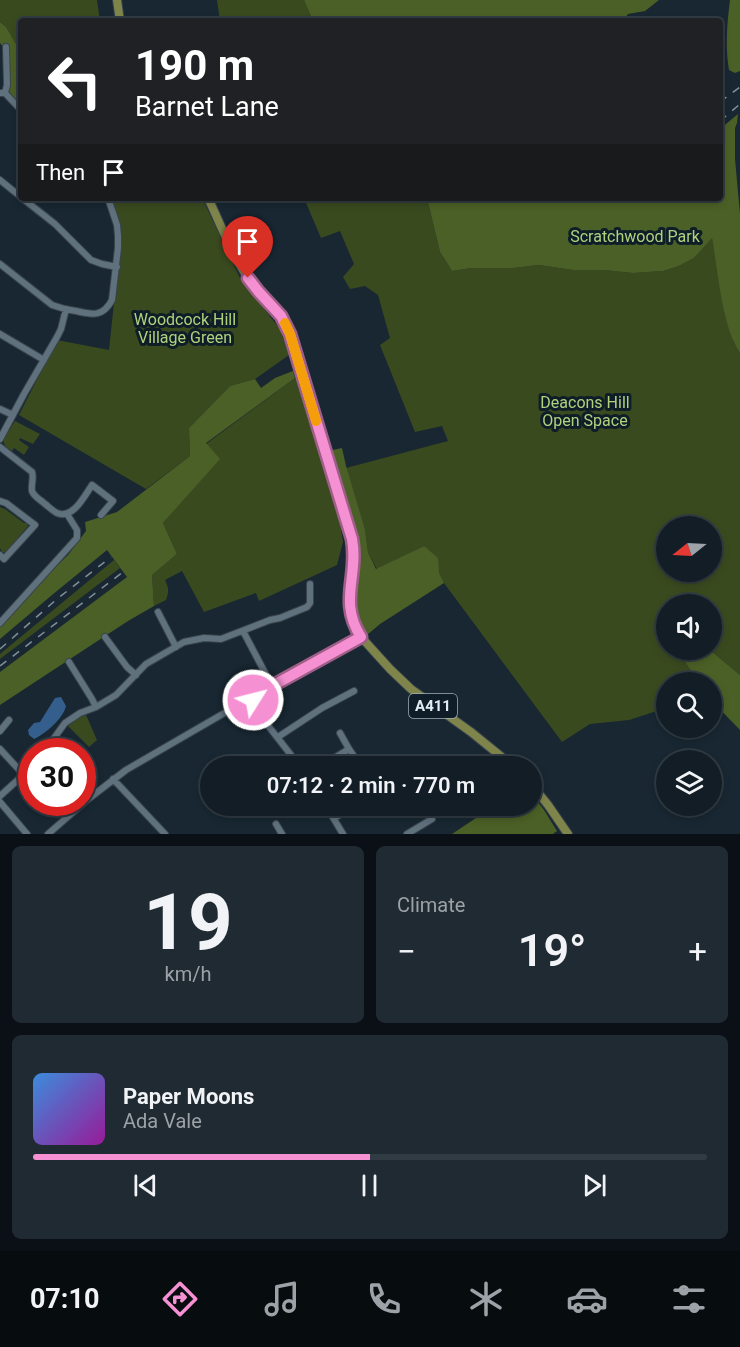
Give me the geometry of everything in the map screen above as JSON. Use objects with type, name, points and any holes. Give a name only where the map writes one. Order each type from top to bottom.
[{"type":"main road","points":[[117,0],[120,18]]},
{"type":"main road","name":"A411","points":[[209,201],[241,266],[258,291],[281,316],[290,334],[352,539],[354,557],[349,604],[361,637],[411,689],[500,756]]},
{"type":"main road","points":[[542,797],[568,834]]},
{"type":"street","points":[[6,47],[7,85],[2,93],[18,107]]},
{"type":"street","points":[[0,180],[18,195]]},
{"type":"street","points":[[26,201],[55,224],[91,260],[117,267]]},
{"type":"street","points":[[0,264],[52,305],[94,314],[102,313],[109,307],[112,300],[117,267],[117,225],[109,201]]},
{"type":"street","points":[[0,439],[61,329],[66,309]]},
{"type":"street","points":[[0,334],[44,360]]},
{"type":"street","points":[[0,409],[13,415]]},
{"type":"street","points":[[0,447],[32,472],[34,496],[57,513],[67,514],[73,510],[92,485],[113,501],[101,515]]},
{"type":"street","points":[[0,501],[37,523],[1,559]]},
{"type":"street","points":[[0,623],[77,538],[77,530],[67,514]]},
{"type":"street","points":[[54,738],[65,723],[80,712],[96,707],[116,695],[146,664],[176,647],[192,640],[221,639],[307,607],[310,603],[310,584]]},
{"type":"street","points":[[158,612],[176,647]]},
{"type":"street","points":[[243,631],[272,686]]},
{"type":"street","points":[[105,637],[127,667],[136,675]]},
{"type":"street","points":[[48,834],[113,779],[138,762],[361,637]]},
{"type":"street","points":[[69,662],[96,707]]},
{"type":"street","points":[[278,737],[322,708],[354,691]]},
{"type":"street","points":[[252,697],[267,723],[291,755]]},
{"type":"street","points":[[0,731],[9,720]]},
{"type":"street","points":[[340,733],[354,756]]},
{"type":"street","points":[[0,749],[18,769]]},
{"type":"street","points":[[337,756],[349,749]]},
{"type":"street","points":[[0,796],[18,779]]},
{"type":"street","points":[[113,779],[165,834]]},
{"type":"street","points":[[0,802],[27,834]]},
{"type":"street","points":[[338,816],[334,818],[344,834]]},
{"type":"street","points":[[407,834],[432,819],[430,816]]},
{"type":"street","points":[[276,824],[282,834]]},
{"type":"green space","points":[[0,0],[97,0],[100,18],[18,18],[18,47],[6,27],[0,22]]},
{"type":"green space","points":[[217,0],[304,0],[312,18],[220,18]]},
{"type":"green space","points":[[304,0],[659,0],[645,11],[628,14],[625,18],[312,18]]},
{"type":"green space","points":[[730,0],[740,0],[740,71],[735,73],[729,70],[727,52]]},
{"type":"green space","points":[[0,22],[6,27],[18,47],[18,104],[9,91],[8,46],[3,47],[0,43]]},
{"type":"green space","name":"Scratchwood Park","points":[[738,114],[735,128],[735,159],[740,214],[740,353],[725,314],[712,238],[694,258],[679,266],[663,271],[633,273],[573,270],[539,265],[452,271],[440,252],[428,201],[723,201],[723,126]]},
{"type":"green space","name":"Woodcock Hill Village Green","points":[[110,201],[203,201],[240,278],[280,329],[289,355],[255,379],[230,386],[189,428],[190,456],[146,489],[19,415],[57,340],[109,350],[120,246]]},
{"type":"green space","name":"Deacons Hill Open Space","points":[[305,201],[428,201],[440,252],[452,271],[539,265],[573,270],[633,273],[663,271],[694,258],[712,237],[726,313],[734,343],[740,353],[740,675],[722,660],[722,594],[656,594],[656,660],[684,660],[692,672],[656,672],[656,711],[629,720],[590,724],[562,742],[444,583],[424,546],[377,569],[368,552],[365,529],[346,468],[448,441],[442,426],[415,432],[380,345],[390,338],[378,295],[365,286],[350,289],[343,277],[354,264],[340,231],[321,238]]},
{"type":"green space","points":[[293,371],[295,378],[206,443],[220,459],[163,523],[177,554],[152,575],[154,606],[0,705],[0,672],[127,577],[107,550],[0,639],[0,626],[68,555],[86,531],[85,522],[117,512],[190,456],[189,428],[230,386],[255,379],[261,388],[275,378]]},
{"type":"green space","points":[[295,378],[339,517],[343,542],[337,565],[259,601],[256,593],[204,612],[182,571],[165,580],[168,590],[166,600],[154,606],[152,575],[177,554],[163,523],[219,459],[206,444]]},
{"type":"green space","points":[[15,421],[40,434],[33,444],[20,438],[19,440],[29,447],[24,455],[14,448],[12,451],[5,446],[3,440]]},
{"type":"green space","points":[[342,448],[365,529],[368,552],[376,569],[424,546],[438,558],[439,573],[444,583],[380,624],[367,635],[359,620],[356,607],[357,563],[328,451]]},
{"type":"green space","points":[[0,507],[27,523],[28,526],[5,553],[0,548]]},
{"type":"green space","points":[[114,560],[120,568],[0,659],[0,654]]},
{"type":"green space","points":[[684,660],[722,660],[740,675],[740,730],[722,711],[722,672],[692,672]]},
{"type":"green space","points":[[86,715],[97,740],[96,741],[96,738],[80,738],[68,726]]},
{"type":"green space","points":[[542,807],[557,831],[553,834],[452,834],[479,816],[542,816]]},
{"type":"water","points":[[61,697],[66,706],[64,711],[48,730],[33,738],[28,730],[34,723],[40,722],[55,698]]},
{"type":"railway","points":[[723,100],[740,87]]},
{"type":"railway","points":[[723,118],[740,104]]},
{"type":"railway","points":[[0,649],[57,599],[111,557]]},
{"type":"railway","points":[[0,666],[123,572]]},
{"type":"slow traffic","points":[[285,323],[316,421]]},
{"type":"route","points":[[248,278],[281,316],[290,334],[352,539],[354,557],[349,604],[361,637],[252,697],[253,700]]}]
